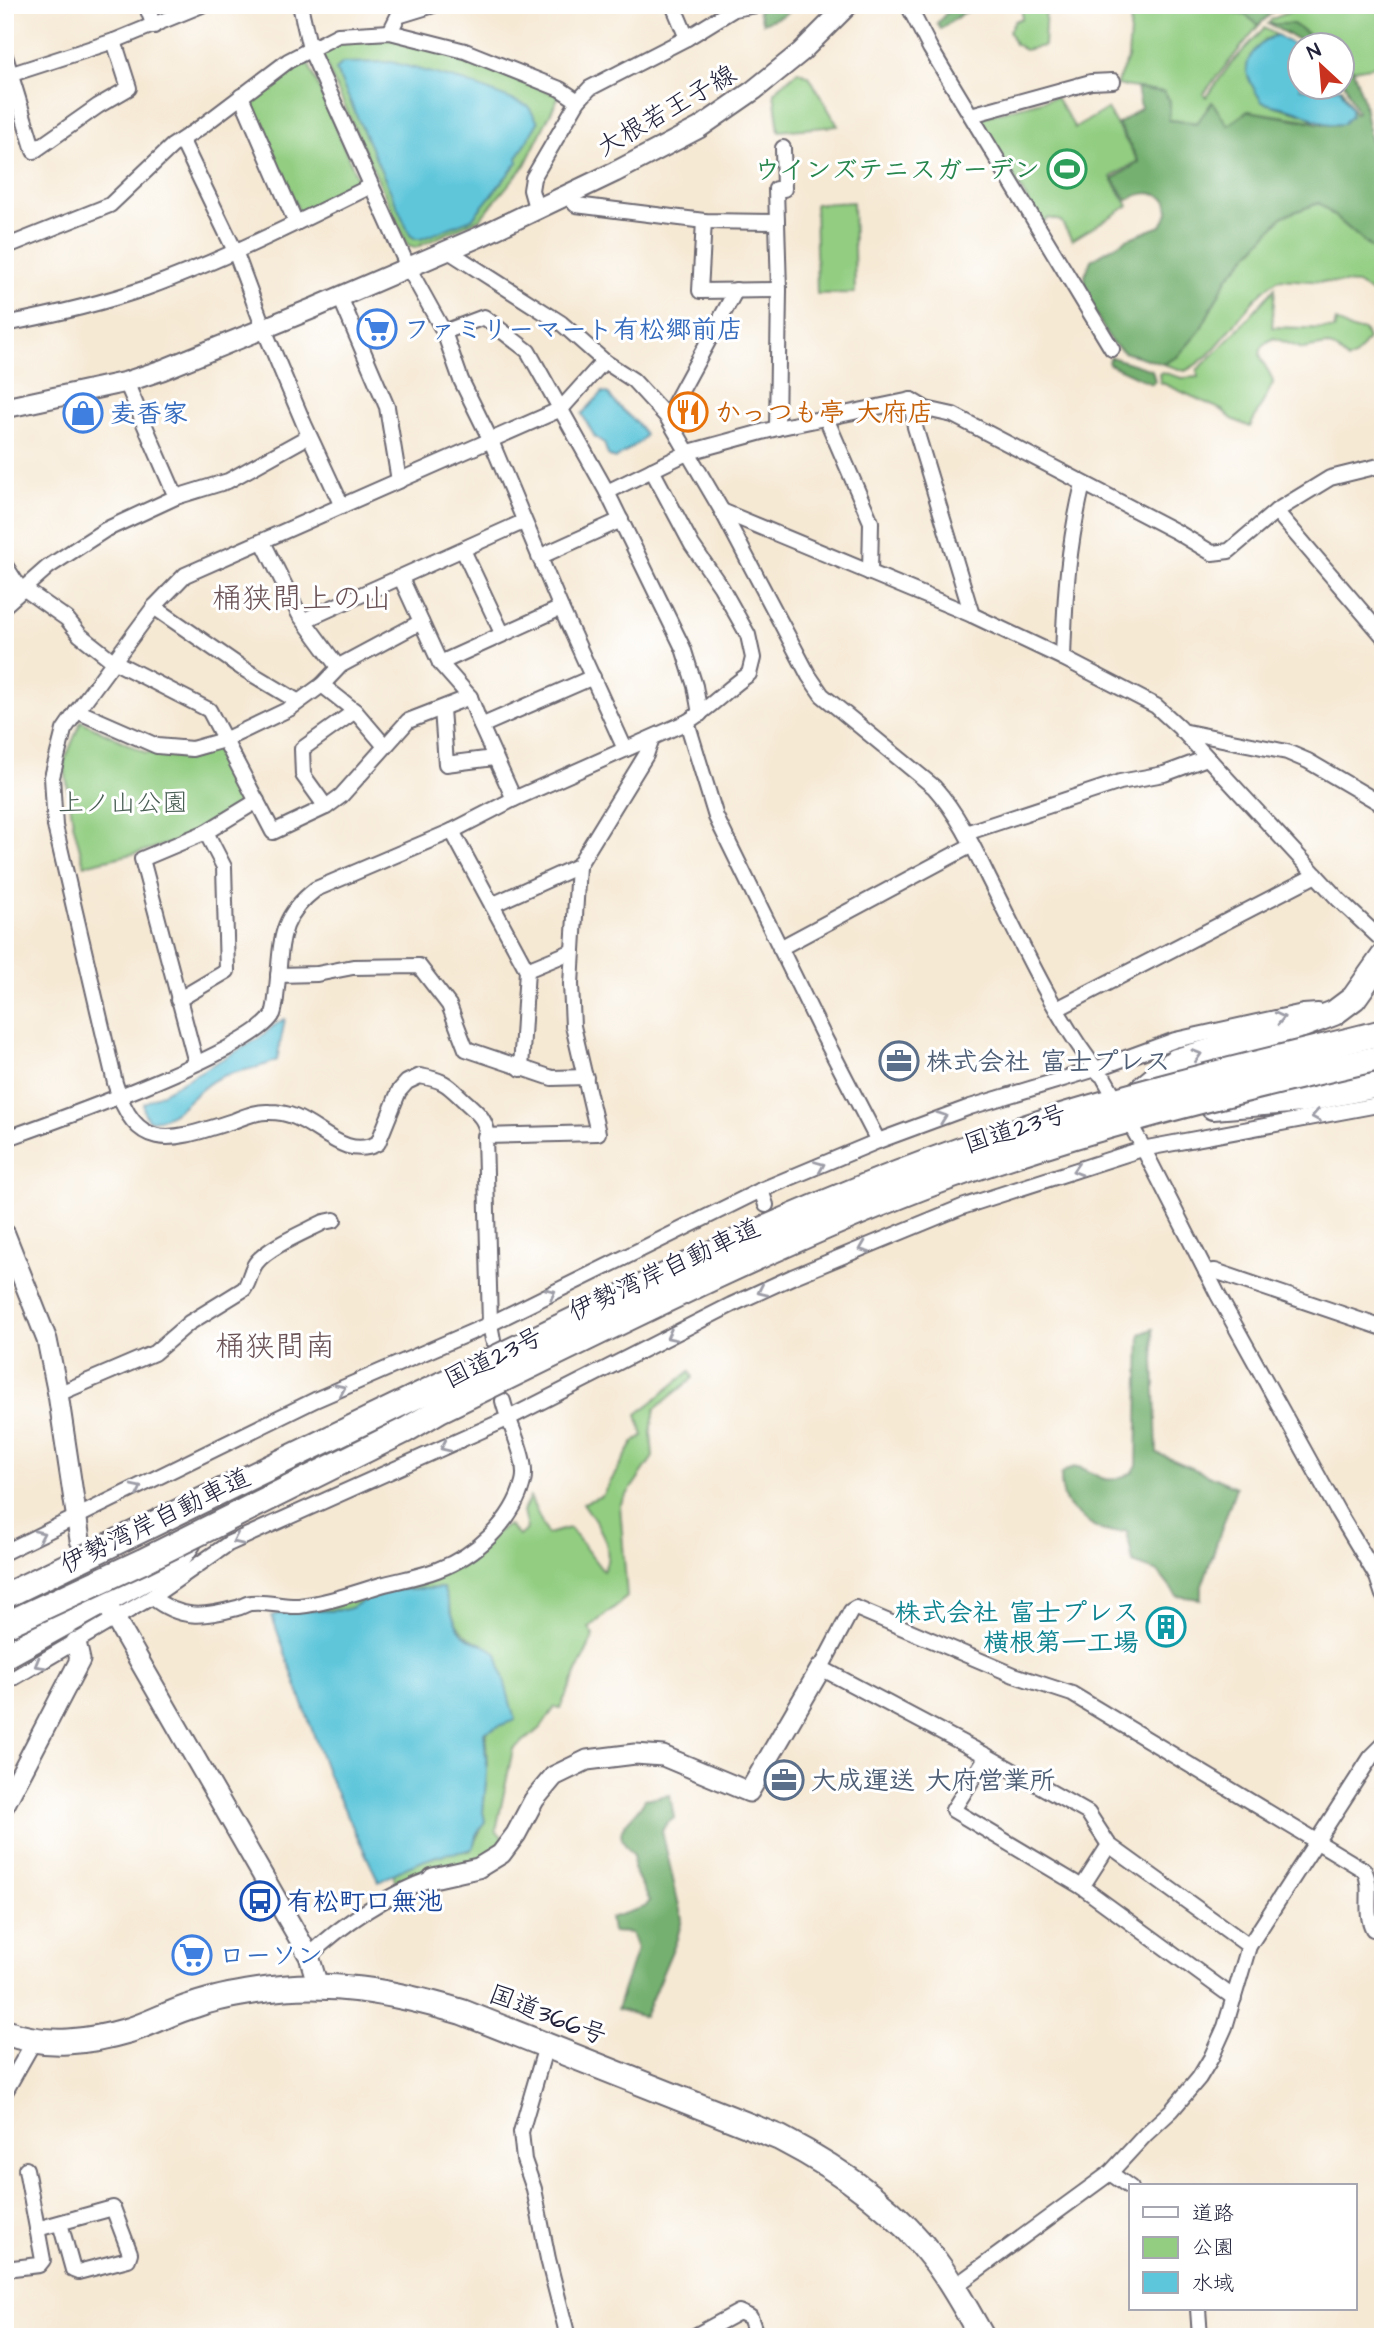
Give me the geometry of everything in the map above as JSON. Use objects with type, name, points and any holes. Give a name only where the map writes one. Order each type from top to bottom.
[{"type":"highway","points":[[1140,1091],[1176,1061],[1300,1026],[1334,1013],[1354,998],[1383,957]]},
{"type":"highway","name":"国道23号","points":[[5,1595],[626,1292],[821,1201],[934,1155],[1023,1126],[1140,1091],[1383,1030]]},
{"type":"highway","name":"伊勢湾岸自動車道","points":[[5,1595],[724,1247],[817,1205],[910,1167],[1065,1115],[1383,1030]]},
{"type":"highway","name":"国道23号","points":[[5,1634],[411,1430],[806,1238],[1019,1156],[1163,1114],[1213,1107],[1383,1059]]},
{"type":"highway","name":"伊勢湾岸自動車道","points":[[5,1625],[143,1561],[664,1300],[826,1226],[920,1188],[1077,1134],[1154,1112],[1383,1059]]},
{"type":"highway","points":[[1213,1107],[1303,1100],[1383,1084]]},
{"type":"highway","points":[[5,1656],[175,1562],[188,1542]]},
{"type":"highway","name":"国道366号","points":[[5,2032],[34,2041],[67,2043],[132,2029],[195,2004],[259,1991],[318,1986],[408,1996],[462,2012],[780,2138],[814,2156],[855,2183],[911,2232],[954,2287],[982,2337]]},
{"type":"street","points":[[146,5],[154,26]]},
{"type":"street","points":[[12,74],[114,41],[202,5]]},
{"type":"street","points":[[300,5],[310,50],[408,267],[444,332],[461,380],[491,441],[523,522],[625,749]]},
{"type":"street","points":[[390,32],[398,16],[434,5]]},
{"type":"street","points":[[673,5],[687,38]]},
{"type":"street","points":[[536,208],[531,190],[533,178],[578,101],[590,88],[687,38],[734,9],[757,5]]},
{"type":"street","name":"大根若王子線","points":[[5,408],[126,382],[340,297],[566,194],[699,128],[754,90],[801,52],[848,5]]},
{"type":"street","points":[[908,5],[930,48],[1112,349]]},
{"type":"street","points":[[5,247],[110,205],[172,146],[288,61],[338,35],[390,32],[466,51],[560,89],[578,101]]},
{"type":"street","points":[[5,56],[34,151],[98,106],[129,88],[114,41]]},
{"type":"street","points":[[971,115],[1091,82],[1113,81]]},
{"type":"street","points":[[241,96],[296,223]]},
{"type":"street","points":[[182,141],[235,251],[264,329],[342,506]]},
{"type":"street","points":[[777,428],[779,290],[776,189],[784,189],[783,148]]},
{"type":"street","points":[[5,324],[102,302],[146,288],[235,251],[371,186]]},
{"type":"street","points":[[566,194],[576,205],[704,221],[777,222]]},
{"type":"street","points":[[704,221],[701,291],[779,290]]},
{"type":"street","points":[[447,250],[562,323],[604,360],[633,380],[667,417],[722,511],[809,676],[822,695],[933,787],[947,802],[1058,1009],[1100,1073],[1140,1143],[1206,1272],[1338,1513],[1380,1576],[1383,1595]]},
{"type":"street","points":[[667,417],[736,290]]},
{"type":"street","points":[[340,297],[387,407],[399,481]]},
{"type":"street","points":[[444,332],[484,317],[528,351],[607,492],[683,648],[695,686],[700,714]]},
{"type":"street","points":[[488,1136],[483,1116],[456,1091],[442,1081],[420,1076],[407,1082],[398,1091],[378,1143],[360,1148],[342,1144],[296,1117],[268,1111],[191,1133],[167,1137],[151,1135],[138,1128],[130,1120],[119,1097],[55,826],[51,777],[64,730],[155,607],[185,575],[561,409],[604,360]]},
{"type":"street","points":[[126,382],[176,497]]},
{"type":"street","points":[[607,492],[689,452],[777,428],[911,400],[926,409],[953,415],[1212,553],[1229,551],[1276,511],[1329,478],[1383,465]]},
{"type":"street","points":[[911,400],[915,427],[972,615]]},
{"type":"street","points":[[826,418],[871,522],[870,573]]},
{"type":"street","points":[[5,605],[48,567],[105,530],[176,497],[228,481],[309,436]]},
{"type":"street","points":[[5,1139],[119,1097],[196,1063],[265,1025],[274,1013],[279,951],[284,929],[301,901],[316,889],[452,831],[514,799],[687,722],[713,705],[723,692],[749,674],[753,658],[748,635],[721,587],[692,545],[652,470]]},
{"type":"street","points":[[1063,658],[1067,567],[1083,484]]},
{"type":"street","points":[[722,511],[972,615],[1156,706],[1316,875],[1383,941]]},
{"type":"street","points":[[1276,511],[1383,636]]},
{"type":"street","points":[[539,557],[621,520]]},
{"type":"street","points":[[304,620],[523,522]]},
{"type":"street","points":[[263,542],[299,614],[338,667]]},
{"type":"street","points":[[463,550],[502,633]]},
{"type":"street","points":[[5,565],[22,589],[67,619],[80,635],[113,661],[209,710],[273,832],[326,807],[341,796],[408,721],[470,698]]},
{"type":"street","points":[[401,578],[440,663],[470,698],[514,799]]},
{"type":"street","points":[[155,607],[242,668],[297,701]]},
{"type":"street","points":[[440,663],[561,608]]},
{"type":"street","points":[[77,711],[157,746],[192,748],[224,740],[289,709],[322,685],[338,667],[421,622]]},
{"type":"street","points":[[481,726],[593,677]]},
{"type":"street","points":[[322,685],[355,711],[384,746]]},
{"type":"street","points":[[442,709],[446,764],[494,758]]},
{"type":"street","points":[[326,807],[303,775],[302,749],[355,711]]},
{"type":"street","points":[[687,722],[716,817],[878,1141]]},
{"type":"street","points":[[1182,731],[1287,752],[1383,804]]},
{"type":"street","points":[[493,1340],[490,1324],[485,1136],[598,1133],[573,1026],[571,984],[578,866],[646,755],[652,738]]},
{"type":"street","points":[[780,948],[969,839],[1120,782],[1164,774],[1207,758]]},
{"type":"street","points":[[196,1063],[142,859],[206,832],[257,801]]},
{"type":"street","points":[[452,831],[527,970],[522,1069]]},
{"type":"street","points":[[178,1000],[227,971],[224,867],[206,832]]},
{"type":"street","points":[[492,905],[578,866]]},
{"type":"street","points":[[1058,1009],[1316,875]]},
{"type":"street","points":[[527,970],[573,951]]},
{"type":"street","points":[[278,975],[317,974],[353,967],[419,966],[449,1005],[467,1049],[552,1078],[586,1077]]},
{"type":"street","points":[[5,1552],[315,1400],[490,1324],[761,1190],[878,1141],[970,1107],[1100,1073],[1175,1041],[1303,1012],[1334,1013]]},
{"type":"street","points":[[5,1683],[152,1597],[228,1544],[507,1419],[731,1305],[789,1270],[1140,1143],[1383,1104]]},
{"type":"street","points":[[761,1190],[766,1205]]},
{"type":"street","points":[[58,1394],[154,1353],[189,1323],[244,1289],[250,1282],[253,1267],[267,1254],[324,1222],[334,1220]]},
{"type":"street","points":[[5,1234],[47,1340],[80,1540]]},
{"type":"street","points":[[1206,1272],[1215,1271],[1383,1328]]},
{"type":"street","points":[[152,1597],[167,1609],[183,1614],[213,1614],[250,1603],[297,1606],[328,1602],[438,1570],[470,1553],[490,1536],[517,1502],[524,1478],[519,1448],[503,1401]]},
{"type":"street","points":[[105,1601],[309,1956],[318,1986]]},
{"type":"street","points":[[309,1956],[341,1927],[415,1884],[478,1868],[500,1854],[516,1834],[534,1800],[554,1776],[587,1760],[635,1754],[663,1756],[749,1792],[851,1611],[856,1608],[1014,1675],[1072,1694],[1317,1840],[1364,1870],[1369,1879],[1369,1921],[1379,1930]]},
{"type":"street","points":[[5,1804],[80,1660],[76,1642]]},
{"type":"street","points":[[821,1668],[1088,1813],[1109,1845],[1249,1946]]},
{"type":"street","points":[[954,2287],[1110,2173],[1172,2110],[1199,2078],[1225,2027],[1249,1946],[1371,1757],[1383,1745]]},
{"type":"street","points":[[987,1756],[953,1810],[1082,1887],[1234,1998]]},
{"type":"street","points":[[1082,1887],[1109,1845]]},
{"type":"street","points":[[5,2092],[34,2041]]},
{"type":"street","points":[[546,2046],[521,2132],[524,2160],[534,2189],[565,2335]]},
{"type":"street","points":[[5,2269],[39,2265],[43,2260],[26,2169]]},
{"type":"street","points":[[1110,2173],[1129,2187]]},
{"type":"street","points":[[37,2229],[113,2208],[130,2253],[128,2259],[78,2272],[73,2270],[60,2223]]},
{"type":"street","points":[[1198,2310],[1200,2337]]},
{"type":"street","points":[[693,2337],[739,2312],[750,2317],[757,2337]]},
{"type":"street","points":[[636,2337],[642,2337]]},
{"type":"green space","points":[[766,5],[798,5],[782,16],[763,23],[758,11]]},
{"type":"green space","points":[[954,5],[981,5],[941,29],[937,23]]},
{"type":"green space","points":[[1018,5],[1046,5],[1044,46],[1025,50],[1015,44],[1009,31],[1015,21],[1022,18],[1022,10]]},
{"type":"green space","points":[[1132,5],[1193,5],[1245,15],[1259,25],[1203,94],[1206,97],[1230,65],[1264,28],[1277,35],[1264,40],[1272,105],[1307,115],[1314,121],[1248,111],[1228,125],[1169,120],[1170,101],[1164,92],[1116,85],[1128,58]]},
{"type":"green space","points":[[1193,5],[1280,5],[1259,25],[1245,15]]},
{"type":"green space","points":[[1307,5],[1383,5],[1383,65],[1356,70],[1356,32],[1305,32],[1293,24],[1268,24],[1272,19]]},
{"type":"green space","points":[[1268,24],[1293,24],[1305,32],[1286,33]]},
{"type":"green space","points":[[391,37],[457,55],[559,96],[525,165],[480,219],[415,248],[408,246],[322,56],[323,48],[339,40]]},
{"type":"green space","points":[[307,60],[361,187],[300,214],[250,100],[291,68]]},
{"type":"green space","points":[[798,71],[809,76],[838,126],[779,131],[774,92]]},
{"type":"green space","points":[[1356,78],[1363,98],[1383,212],[1383,258],[1319,203],[1283,216],[1228,277],[1199,332],[1177,357],[1163,364],[1124,352],[1111,342],[1086,296],[1085,276],[1091,260],[1127,239],[1161,226],[1168,213],[1167,201],[1157,195],[1142,194],[1127,200],[1113,179],[1139,162],[1118,124],[1141,108],[1137,88],[1164,92],[1170,101],[1169,120],[1197,123],[1212,102],[1228,125],[1248,111],[1329,125],[1343,124],[1351,115],[1348,102],[1355,114],[1357,112],[1353,102],[1356,102]]},
{"type":"green space","name":"ウインズテニスガーデン","points":[[1056,97],[1075,128],[1107,109],[1138,161],[1111,177],[1128,206],[1072,240],[1061,221],[1049,218],[1041,223],[980,121],[982,117]]},
{"type":"green space","points":[[853,202],[855,293],[817,294],[815,204]]},
{"type":"green space","points":[[1319,203],[1383,258],[1383,300],[1357,284],[1279,279],[1254,300],[1223,339],[1199,362],[1185,371],[1163,364],[1177,357],[1199,332],[1228,277],[1283,216]]},
{"type":"green space","points":[[1275,288],[1272,327],[1334,329],[1336,321],[1352,330],[1364,330],[1368,339],[1356,356],[1348,360],[1335,348],[1327,345],[1303,349],[1274,338],[1265,344],[1260,355],[1273,383],[1250,427],[1232,419],[1222,410],[1160,382],[1159,374],[1162,372],[1182,378],[1198,377],[1197,370]]},
{"type":"green space","points":[[1111,357],[1152,370],[1155,381],[1152,384],[1109,364]]},
{"type":"green space","name":"上ノ山公園","points":[[81,721],[146,753],[221,749],[257,801],[206,832],[141,852],[84,865],[73,823],[64,762]]},
{"type":"green space","points":[[1153,1329],[1157,1453],[1236,1487],[1201,1589],[1201,1599],[1177,1596],[1158,1572],[1133,1563],[1127,1531],[1107,1532],[1095,1527],[1069,1506],[1062,1489],[1061,1474],[1072,1468],[1081,1468],[1103,1479],[1112,1479],[1133,1472],[1137,1465],[1140,1334]]},
{"type":"green space","points":[[690,1371],[693,1378],[655,1409],[651,1432],[653,1457],[620,1505],[627,1597],[589,1628],[594,1635],[560,1708],[555,1707],[541,1728],[513,1749],[496,1831],[504,1838],[489,1853],[469,1863],[395,1881],[393,1873],[411,1864],[430,1857],[470,1851],[485,1821],[483,1812],[487,1772],[483,1644],[474,1641],[460,1630],[442,1588],[377,1592],[359,1605],[346,1610],[310,1611],[422,1578],[508,1525],[519,1536],[527,1529],[523,1511],[530,1497],[547,1534],[570,1528],[603,1571],[608,1553],[606,1544],[599,1527],[583,1503],[602,1496],[634,1442],[643,1436],[637,1414]]},
{"type":"green space","points":[[670,1795],[674,1818],[662,1831],[682,1919],[677,1939],[644,2017],[617,2009],[637,1949],[631,1933],[612,1932],[610,1918],[645,1907],[650,1901],[633,1869],[634,1855],[622,1838],[622,1831],[645,1799]]},
{"type":"water","points":[[1277,35],[1286,40],[1286,102],[1348,102],[1351,115],[1343,124],[1323,122],[1262,102],[1249,80],[1247,66],[1252,54],[1266,40]]},
{"type":"water","points":[[391,62],[466,82],[528,106],[538,122],[517,158],[518,162],[472,219],[421,239],[410,235],[336,70],[342,63]]},
{"type":"water","points":[[603,392],[609,394],[645,435],[641,441],[615,459],[608,455],[604,443],[595,437],[582,414]]},
{"type":"water","points":[[285,1019],[277,1060],[218,1078],[177,1111],[159,1119],[148,1120],[143,1104],[258,1039]]},
{"type":"water","points":[[443,1588],[463,1634],[497,1654],[515,1720],[484,1732],[487,1772],[483,1812],[485,1821],[476,1835],[473,1848],[424,1860],[379,1882],[328,1775],[272,1616],[289,1611],[348,1609],[383,1591]]},
{"type":"place","name":"ウインズテニスガーデン","points":[[1067,169]]},
{"type":"place","name":"ファミリーマート有松郷前店","points":[[377,329]]},
{"type":"place","name":"かっつも亭 大府店","points":[[688,412]]},
{"type":"place","name":"麦香家","points":[[83,413]]},
{"type":"place","name":"株式会社 富士プレス","points":[[899,1061]]},
{"type":"place","name":"株式会社 富士プレス 横根第一工場","points":[[1166,1627]]},
{"type":"place","name":"大成運送 大府営業所","points":[[784,1780]]},
{"type":"place","name":"有松町口無池","points":[[260,1901]]},
{"type":"place","name":"ローソン","points":[[192,1955]]},
{"type":"district","name":"桶狭間上の山","points":[[302,598]]},
{"type":"district","name":"桶狭間南","points":[[275,1346]]}]
